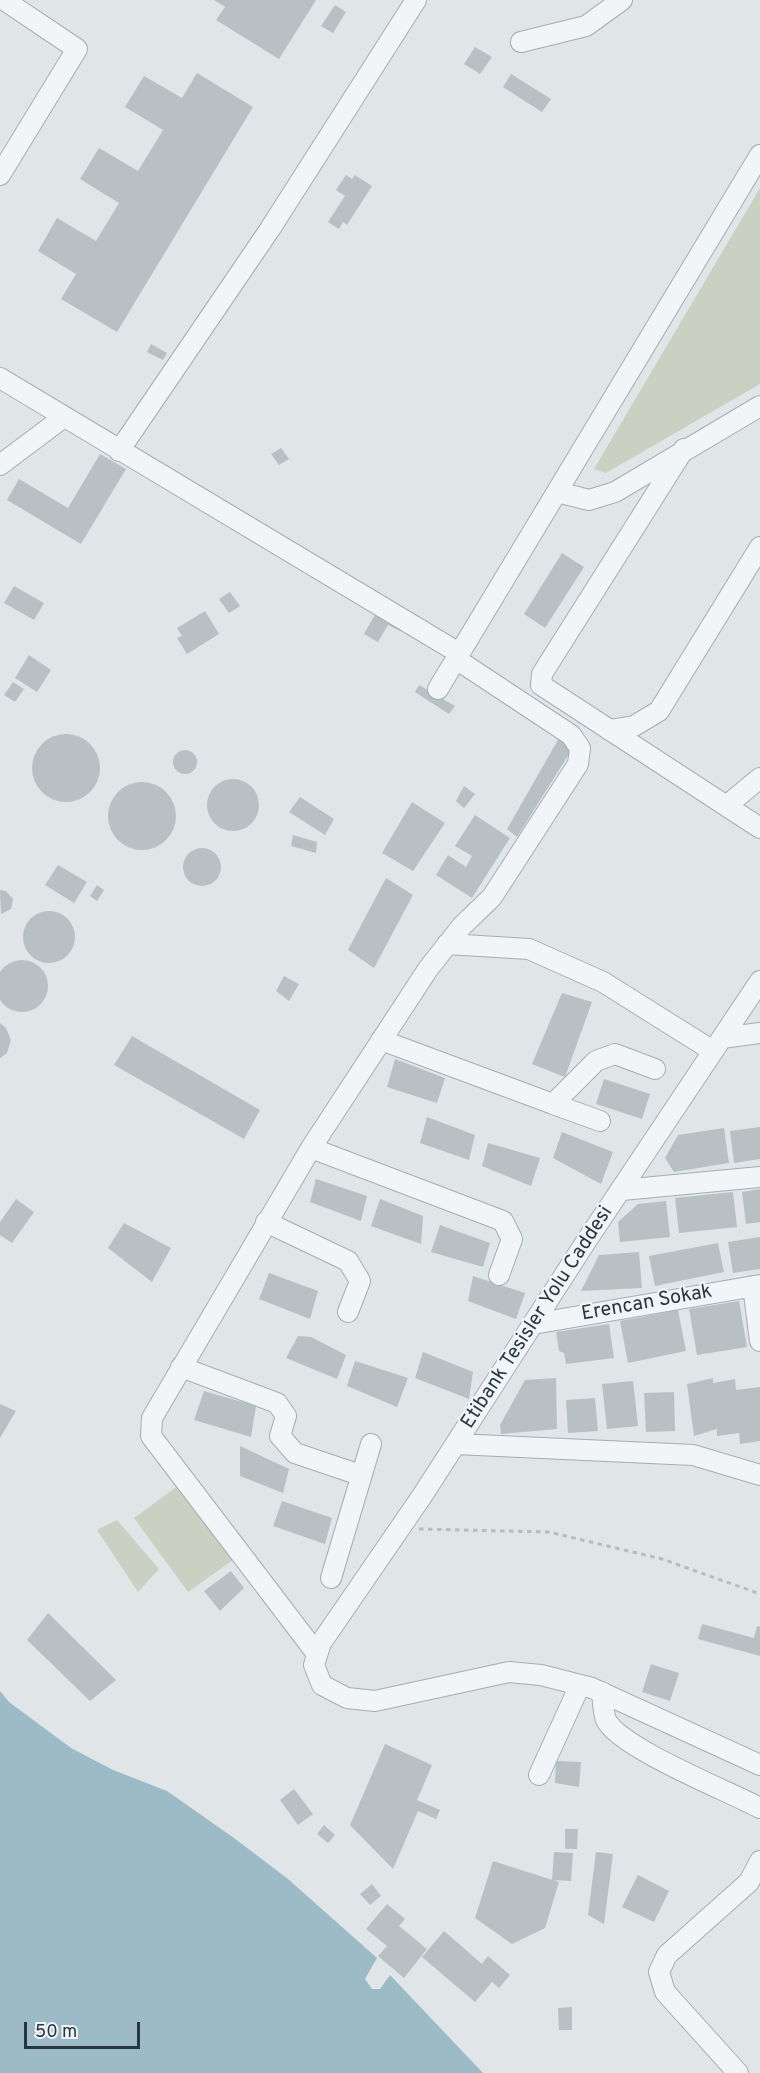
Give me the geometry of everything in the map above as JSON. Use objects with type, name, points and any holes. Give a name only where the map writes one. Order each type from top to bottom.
[{"type":"street","points":[[0,175],[77,49],[4,0]]},
{"type":"street","points":[[119,451],[270,229],[416,0]]},
{"type":"street","points":[[521,42],[586,26],[622,0]]},
{"type":"street","points":[[438,689],[760,155]]},
{"type":"street","points":[[0,378],[458,656],[571,735],[580,748],[578,764],[514,866],[492,897],[447,944],[428,969],[311,1148],[152,1418],[151,1436],[317,1654],[314,1665],[322,1685],[347,1698],[375,1701],[509,1672],[541,1675],[602,1692],[760,1765]]},
{"type":"street","points":[[557,492],[589,500],[615,492],[760,406]]},
{"type":"street","points":[[0,465],[64,417]]},
{"type":"street","points":[[684,449],[542,674],[541,685],[760,828]]},
{"type":"street","points":[[609,730],[634,726],[659,711],[760,547]]},
{"type":"street","points":[[726,806],[760,778]]},
{"type":"street","points":[[447,944],[529,949],[603,982],[718,1045],[760,1033]]},
{"type":"street","name":"Etibank Tesisler Yolu Caddesi","points":[[317,1654],[321,1643],[400,1529],[760,981]]},
{"type":"street","points":[[381,1040],[600,1121]]},
{"type":"street","points":[[553,1104],[596,1061],[615,1054],[655,1070]]},
{"type":"street","points":[[311,1148],[503,1221],[512,1239],[499,1275]]},
{"type":"street","points":[[622,1190],[760,1177]]},
{"type":"street","points":[[266,1222],[348,1261],[360,1281],[348,1312]]},
{"type":"street","points":[[756,1285],[760,1341]]},
{"type":"street","name":"Erencan Sokak","points":[[533,1324],[756,1285]]},
{"type":"street","points":[[181,1367],[277,1403],[286,1416],[280,1436],[295,1453],[360,1475]]},
{"type":"street","points":[[331,1578],[371,1444]]},
{"type":"street","points":[[456,1444],[693,1455],[760,1475]]},
{"type":"street","points":[[539,1775],[580,1685]]},
{"type":"street","points":[[602,1692],[606,1719],[615,1732],[648,1752],[760,1808]]},
{"type":"street","points":[[738,2073],[665,1992],[659,1972],[667,1955],[755,1886],[760,1861]]},
{"type":"path","points":[[400,1529],[549,1532],[662,1559],[760,1594]]},
{"type":"green space","points":[[760,188],[760,384],[606,473],[594,469]]},
{"type":"green space","points":[[179,1485],[233,1560],[188,1592],[134,1518]]},
{"type":"green space","points":[[117,1520],[159,1569],[138,1592],[97,1530]]},
{"type":"water","points":[[0,1691],[9,1702],[71,1748],[113,1770],[167,1791],[288,1879],[377,1958],[365,1979],[372,1989],[380,1989],[390,1975],[483,2073],[0,2073]]},
{"type":"building","points":[[214,0],[316,0],[279,59],[216,20],[225,7]]},
{"type":"building","points":[[335,5],[346,12],[333,33],[321,26]]},
{"type":"building","points":[[475,47],[492,57],[480,74],[464,64]]},
{"type":"building","points":[[197,73],[253,107],[117,332],[61,299],[76,274],[38,251],[57,218],[96,241],[119,203],[80,179],[99,148],[138,171],[163,130],[125,107],[144,76],[182,98]]},
{"type":"building","points":[[511,74],[551,99],[542,112],[503,87]]},
{"type":"building","points":[[346,175],[352,179],[355,175],[372,186],[347,225],[343,222],[339,229],[328,222],[345,196],[336,190]]},
{"type":"building","points":[[151,344],[167,353],[163,360],[147,352]]},
{"type":"building","points":[[281,448],[289,459],[279,465],[271,454]]},
{"type":"building","points":[[100,454],[126,469],[81,544],[7,500],[19,479],[68,508]]},
{"type":"building","points":[[562,553],[584,567],[545,628],[524,614]]},
{"type":"building","points":[[14,586],[44,603],[34,620],[4,603]]},
{"type":"building","points":[[230,592],[240,606],[229,613],[219,599]]},
{"type":"building","points":[[205,611],[219,634],[187,654],[177,638],[182,636],[177,628]]},
{"type":"building","points":[[377,611],[403,625],[400,631],[388,625],[378,642],[364,634]]},
{"type":"building","points":[[29,655],[51,670],[37,692],[15,678]]},
{"type":"building","points":[[13,682],[24,689],[15,702],[4,695]]},
{"type":"building","points":[[419,685],[455,706],[449,714],[415,692]]},
{"type":"building","points":[[73,734],[85,740],[94,749],[100,761],[98,781],[90,792],[73,802],[59,802],[42,792],[34,781],[32,761],[42,744],[53,736]]},
{"type":"building","points":[[559,738],[576,743],[517,837],[507,829]]},
{"type":"building","points":[[185,750],[194,753],[197,762],[194,771],[185,774],[176,771],[173,762],[176,753]]},
{"type":"building","points":[[228,779],[238,779],[252,786],[259,805],[252,824],[238,831],[228,831],[218,827],[211,820],[207,810],[207,800],[211,790],[218,783]]},
{"type":"building","points":[[149,782],[161,788],[170,797],[176,809],[174,829],[166,840],[149,850],[135,850],[118,840],[110,829],[108,809],[118,792],[129,784]]},
{"type":"building","points":[[464,786],[475,794],[464,808],[456,801]]},
{"type":"building","points":[[300,797],[334,819],[325,835],[289,812]]},
{"type":"building","points":[[412,802],[445,823],[413,871],[382,853]]},
{"type":"building","points":[[475,815],[510,838],[472,898],[436,875],[448,855],[466,867],[472,856],[455,846]]},
{"type":"building","points":[[293,835],[317,842],[316,853],[291,846]]},
{"type":"building","points":[[202,848],[216,853],[221,867],[216,881],[202,886],[188,881],[183,867],[188,853]]},
{"type":"building","points":[[58,865],[87,882],[74,903],[45,885]]},
{"type":"building","points":[[386,878],[413,895],[374,968],[348,950]]},
{"type":"building","points":[[97,885],[104,890],[97,901],[90,896]]},
{"type":"building","points":[[0,890],[6,891],[13,899],[11,909],[1,914]]},
{"type":"building","points":[[44,911],[54,911],[68,918],[75,937],[68,956],[54,963],[44,963],[34,959],[27,952],[23,942],[23,932],[27,922],[34,915]]},
{"type":"building","points":[[22,960],[32,962],[40,968],[46,976],[48,986],[46,996],[40,1004],[32,1010],[22,1012],[12,1010],[4,1004],[-2,996],[-4,986],[-2,976],[4,968],[12,962]]},
{"type":"building","points":[[284,976],[299,984],[289,1001],[276,991]]},
{"type":"building","points":[[562,993],[592,1002],[565,1077],[532,1064]]},
{"type":"building","points":[[0,1023],[6,1028],[11,1040],[7,1053],[0,1058]]},
{"type":"building","points":[[132,1036],[260,1110],[244,1139],[114,1065]]},
{"type":"building","points":[[395,1059],[445,1078],[437,1103],[387,1087]]},
{"type":"building","points":[[604,1079],[650,1094],[642,1119],[596,1104]]},
{"type":"building","points":[[427,1117],[475,1135],[469,1160],[420,1143]]},
{"type":"building","points":[[760,1127],[760,1159],[734,1163],[730,1131]]},
{"type":"building","points":[[724,1128],[729,1163],[674,1172],[665,1158],[678,1135]]},
{"type":"building","points":[[562,1132],[613,1152],[601,1184],[553,1158]]},
{"type":"building","points":[[488,1143],[540,1158],[531,1186],[482,1166]]},
{"type":"building","points":[[316,1179],[367,1196],[361,1221],[310,1202]]},
{"type":"building","points":[[760,1189],[760,1222],[746,1224],[742,1192]]},
{"type":"building","points":[[733,1192],[737,1227],[679,1233],[675,1198]]},
{"type":"building","points":[[16,1199],[34,1212],[12,1243],[0,1235],[0,1222]]},
{"type":"building","points":[[380,1199],[423,1216],[421,1244],[371,1226]]},
{"type":"building","points":[[666,1201],[670,1237],[620,1242],[618,1222],[638,1204]]},
{"type":"building","points":[[124,1223],[171,1248],[152,1282],[108,1248]]},
{"type":"building","points":[[440,1225],[490,1243],[483,1267],[431,1252]]},
{"type":"building","points":[[760,1237],[760,1269],[733,1273],[728,1242]]},
{"type":"building","points":[[718,1243],[724,1272],[655,1286],[649,1256]]},
{"type":"building","points":[[639,1252],[642,1288],[581,1291],[599,1255]]},
{"type":"building","points":[[269,1273],[318,1291],[310,1319],[259,1299]]},
{"type":"building","points":[[473,1276],[525,1293],[516,1319],[468,1301]]},
{"type":"building","points":[[739,1301],[747,1347],[697,1355],[689,1309]]},
{"type":"building","points":[[678,1310],[686,1351],[628,1363],[620,1321]]},
{"type":"building","points":[[609,1324],[614,1358],[566,1364],[564,1353],[559,1351],[556,1332]]},
{"type":"building","points":[[298,1336],[311,1337],[346,1355],[337,1379],[286,1358]]},
{"type":"building","points":[[423,1352],[473,1372],[469,1399],[415,1378]]},
{"type":"building","points":[[355,1361],[408,1378],[397,1407],[347,1386]]},
{"type":"building","points":[[556,1378],[557,1429],[501,1434],[500,1425],[525,1380]]},
{"type":"building","points":[[713,1378],[713,1383],[735,1379],[736,1390],[760,1387],[760,1441],[740,1444],[739,1433],[717,1436],[717,1429],[694,1436],[687,1384]]},
{"type":"building","points":[[633,1381],[638,1426],[607,1429],[602,1384]]},
{"type":"building","points":[[204,1391],[256,1406],[251,1437],[194,1420]]},
{"type":"building","points":[[674,1392],[675,1431],[646,1432],[644,1393]]},
{"type":"building","points":[[595,1398],[598,1431],[568,1433],[566,1400]]},
{"type":"building","points":[[0,1404],[16,1411],[0,1438]]},
{"type":"building","points":[[240,1446],[289,1469],[283,1493],[240,1476]]},
{"type":"building","points":[[282,1501],[332,1518],[325,1544],[273,1526]]},
{"type":"building","points":[[231,1571],[244,1588],[220,1611],[204,1591]]},
{"type":"building","points":[[48,1613],[116,1680],[90,1701],[27,1640]]},
{"type":"building","points":[[702,1624],[754,1638],[757,1626],[760,1627],[760,1656],[698,1639]]},
{"type":"building","points":[[651,1664],[679,1673],[670,1701],[642,1692]]},
{"type":"building","points":[[385,1744],[432,1765],[417,1800],[440,1810],[436,1819],[418,1811],[393,1869],[350,1825]]},
{"type":"building","points":[[556,1761],[581,1762],[579,1787],[555,1783]]},
{"type":"building","points":[[294,1789],[313,1814],[298,1825],[280,1800]]},
{"type":"building","points":[[324,1825],[335,1835],[328,1843],[317,1834]]},
{"type":"building","points":[[565,1829],[578,1829],[577,1849],[565,1849]]},
{"type":"building","points":[[554,1852],[573,1853],[571,1881],[552,1880]]},
{"type":"building","points":[[596,1852],[613,1854],[604,1924],[588,1915]]},
{"type":"building","points":[[493,1861],[559,1882],[545,1928],[512,1944],[475,1918]]},
{"type":"building","points":[[638,1875],[669,1891],[654,1922],[622,1907]]},
{"type":"building","points":[[372,1884],[381,1896],[370,1905],[360,1894]]},
{"type":"building","points":[[387,1904],[405,1919],[399,1926],[427,1949],[404,1978],[378,1956],[387,1946],[366,1929]]},
{"type":"building","points":[[444,1931],[482,1964],[488,1956],[510,1975],[499,1988],[492,1982],[475,2002],[422,1957]]},
{"type":"building","points":[[572,2007],[572,2030],[559,2030],[558,2008]]}]
